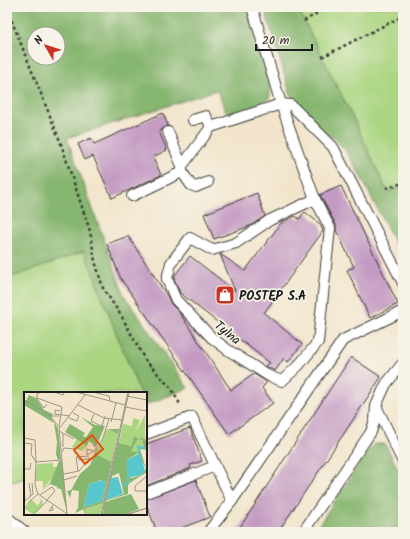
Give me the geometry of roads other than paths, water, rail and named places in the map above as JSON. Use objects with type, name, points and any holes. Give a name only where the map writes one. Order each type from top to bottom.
[{"type":"lane","name":"Tylna","points":[[252,7],[281,104],[316,199],[330,228],[318,342],[299,365],[282,380],[269,376],[212,338],[176,300],[167,279],[171,263],[190,238],[212,250],[236,243],[270,220],[316,199]]},
{"type":"lane","points":[[132,196],[182,169],[211,127],[281,104],[291,105],[333,147],[403,282]]},
{"type":"lane","points":[[192,120],[206,116],[211,127]]},
{"type":"lane","points":[[168,132],[182,169],[191,185],[196,187],[208,182]]},
{"type":"lane","points":[[208,532],[232,502],[343,340],[403,311]]},
{"type":"lane","points":[[303,532],[371,432],[375,420],[376,406],[386,384],[403,363]]},
{"type":"lane","points":[[376,406],[403,462]]},
{"type":"lane","points":[[147,434],[192,417],[232,502]]},
{"type":"lane","points":[[147,493],[215,466]]},
{"type":"lane","points":[[7,517],[25,532]]},
{"type":"place","name":"POSTĘP S.A","points":[[225,295]]}]
